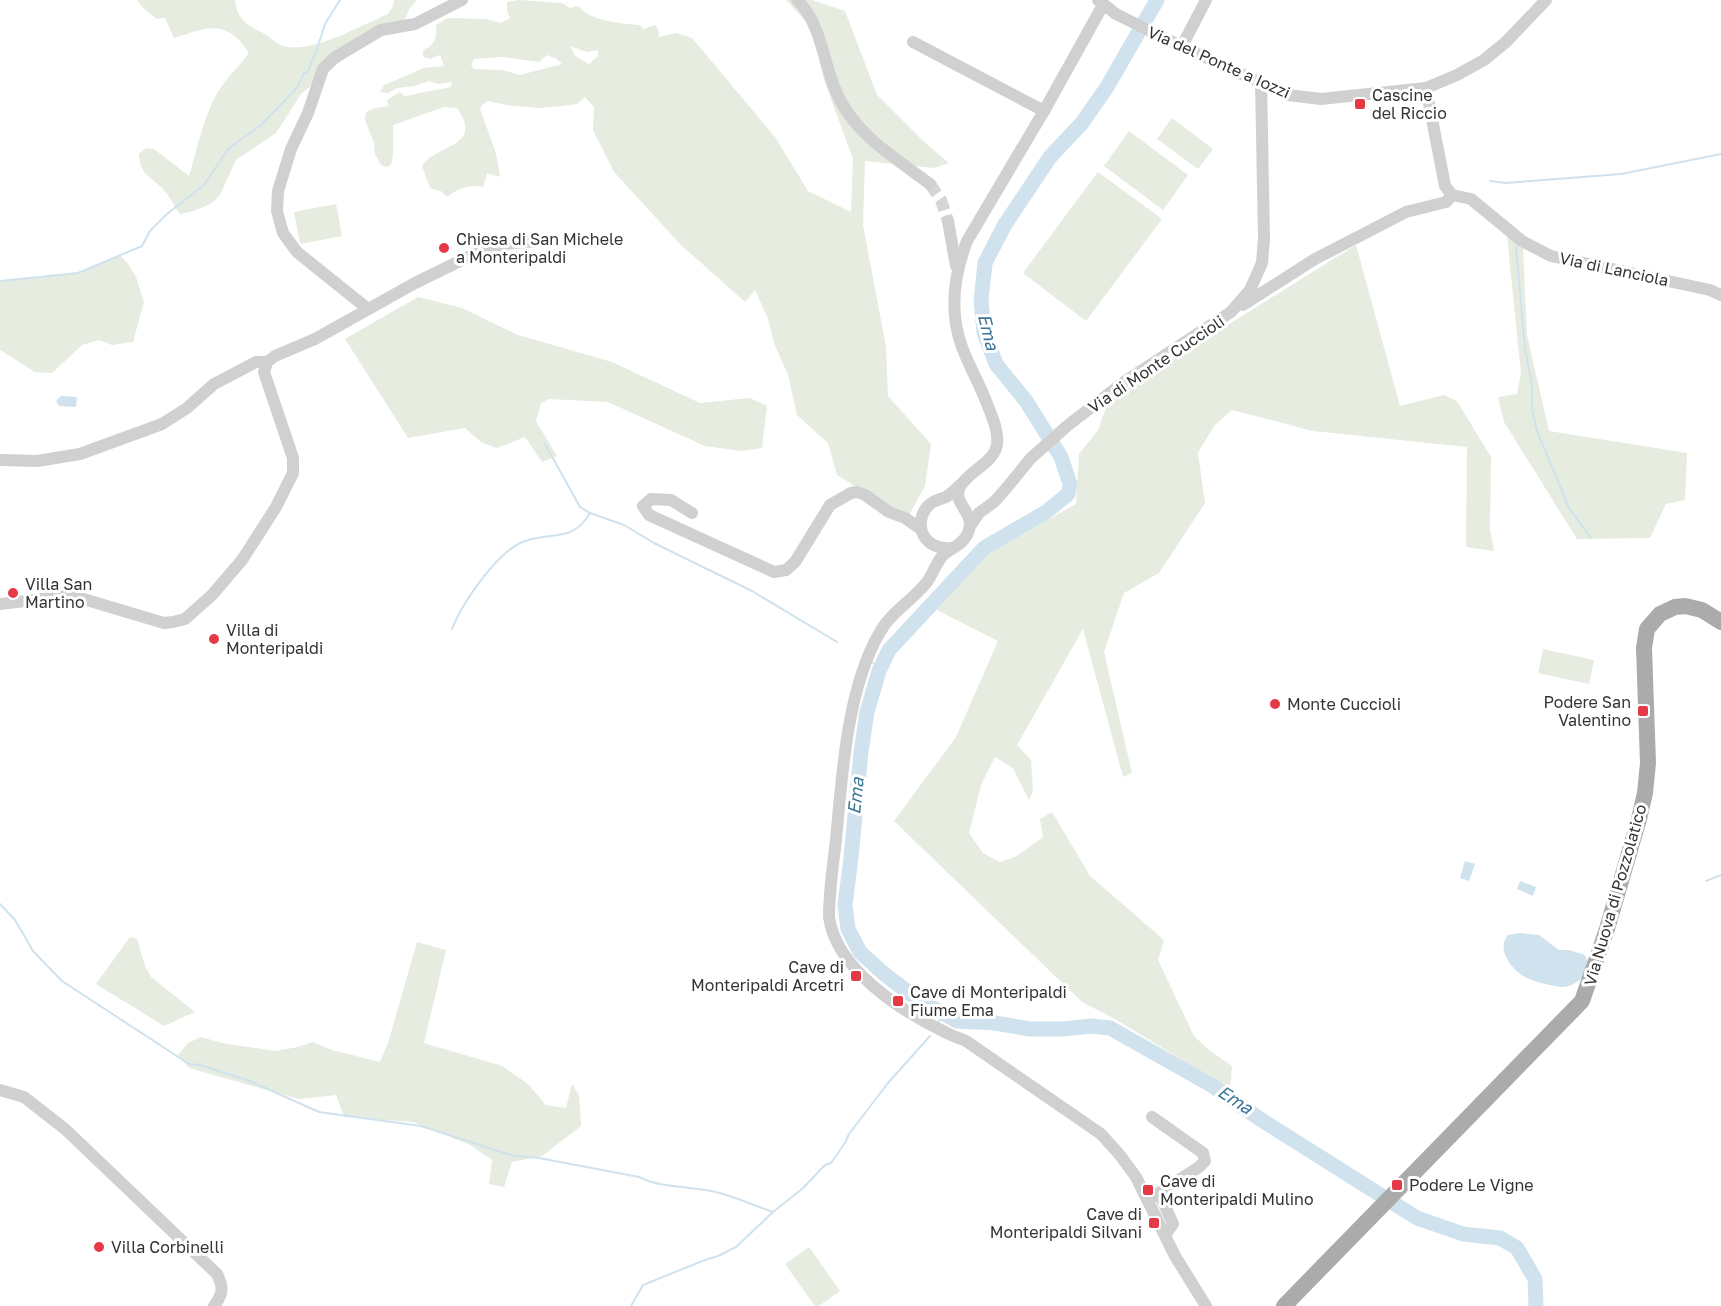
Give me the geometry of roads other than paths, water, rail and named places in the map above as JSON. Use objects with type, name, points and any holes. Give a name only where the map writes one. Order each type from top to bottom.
[{"type":"main road","name":"Via Nuova di Pozzolatico","points":[[1284,1306],[1585,997],[1636,830],[1645,793],[1648,763],[1644,648],[1647,629],[1660,614],[1675,607],[1685,606],[1702,610],[1721,622]]},
{"type":"street","points":[[368,309],[297,252],[283,232],[277,211],[278,191],[291,149],[308,113],[322,69],[334,58],[381,30],[415,24],[462,0]]},
{"type":"street","points":[[798,0],[813,24],[839,99],[849,115],[866,136],[930,184]]},
{"type":"street","points":[[1182,46],[1206,0]]},
{"type":"street","name":"Via del Ponte a Iozzi","points":[[1107,8],[1168,40],[1288,95],[1321,99],[1426,88],[1457,75],[1484,60],[1506,42],[1546,0]]},
{"type":"street","points":[[921,529],[922,514],[930,504],[949,495],[992,455],[998,441],[996,428],[980,385],[963,350],[956,325],[954,304],[957,270],[967,241],[1107,8]]},
{"type":"street","points":[[913,42],[1044,111]]},
{"type":"street","name":"Via di Monte Cuccioli","points":[[970,526],[974,518],[1004,491],[1030,458],[1066,426],[1124,382],[1231,312],[1250,290],[1262,263],[1264,238],[1261,83]]},
{"type":"street","points":[[1231,312],[1315,259],[1406,212],[1446,202],[1452,195],[1445,186],[1426,88]]},
{"type":"street","name":"Via di Lanciola","points":[[1452,195],[1471,200],[1522,241],[1551,256],[1710,290],[1721,295]]},
{"type":"street","points":[[948,221],[957,270]]},
{"type":"street","points":[[0,604],[66,596],[164,623],[185,619],[212,596],[242,560],[276,507],[293,473],[293,458],[264,372],[267,362],[275,356],[315,339],[415,283],[488,248],[513,243],[552,240]]},
{"type":"street","points":[[0,460],[37,461],[80,454],[162,424],[187,408],[214,384],[256,362],[267,362]]},
{"type":"street","points":[[966,478],[959,490],[958,500],[968,514],[970,526],[962,542],[952,548],[917,593],[881,629],[870,650],[847,737],[829,906],[830,926],[848,959],[883,994],[915,1016],[947,1034],[966,1041],[1101,1134],[1154,1196],[1165,1235],[1175,1256],[1206,1306]]},
{"type":"street","points":[[692,513],[671,500],[651,499],[643,506],[650,515],[774,572],[786,570],[795,562],[830,505],[857,492],[921,529],[927,540],[936,547],[952,548]]},
{"type":"street","points":[[939,499],[954,500],[969,508],[986,506]]},
{"type":"street","points":[[905,518],[922,514]]},
{"type":"street","points":[[936,547],[936,566]]},
{"type":"street","points":[[0,1090],[24,1097],[65,1129],[217,1274],[223,1286],[221,1297],[214,1306]]},
{"type":"street","points":[[1152,1117],[1203,1153],[1205,1161],[1154,1196]]},
{"type":"water","points":[[61,396],[77,397],[76,407],[59,406],[56,401]]},
{"type":"water","points":[[1465,861],[1475,864],[1469,881],[1460,878]]},
{"type":"water","points":[[1520,881],[1536,887],[1533,896],[1517,889]]},
{"type":"water","points":[[1520,933],[1539,935],[1559,950],[1569,950],[1585,955],[1587,961],[1585,975],[1574,984],[1564,987],[1525,977],[1510,964],[1504,952],[1508,935]]},
{"type":"waterway","points":[[0,281],[78,273],[142,246],[150,231],[167,214],[204,185],[228,149],[261,125],[297,88],[304,73],[308,71],[325,24],[340,0]]},
{"type":"waterway","name":"Ema","points":[[1157,0],[1107,87],[1082,123],[1050,157],[1004,226],[985,263],[981,301],[984,332],[996,364],[1026,401],[1061,457],[1070,484],[1068,494],[1046,512],[984,548],[889,650],[879,671],[867,712],[861,752],[845,905],[848,929],[860,952],[883,973],[917,999],[957,1021],[995,1023],[1030,1029],[1091,1026],[1110,1028],[1211,1085],[1263,1121],[1417,1218],[1463,1234],[1500,1238],[1517,1248],[1535,1279],[1536,1306]]},
{"type":"waterway","points":[[1490,181],[1506,183],[1621,174],[1721,154]]},
{"type":"waterway","points":[[1516,247],[1525,348],[1532,385],[1532,410],[1537,431],[1569,508],[1591,538]]},
{"type":"waterway","points":[[545,444],[580,507],[624,525],[654,543],[752,591],[837,642]]},
{"type":"waterway","points":[[452,629],[472,592],[504,555],[525,541],[576,529],[590,513]]},
{"type":"waterway","points":[[873,663],[881,667]]},
{"type":"waterway","points":[[1706,881],[1721,875]]},
{"type":"waterway","points":[[0,904],[15,920],[33,951],[62,981],[189,1064],[200,1065],[250,1081],[319,1112],[421,1126],[514,1156],[539,1158],[639,1177],[665,1185],[711,1191],[773,1212]]},
{"type":"waterway","points":[[939,1022],[943,1012]]},
{"type":"waterway","points":[[631,1306],[643,1285],[736,1247],[773,1212],[802,1189],[825,1165],[831,1163],[849,1134],[888,1083],[930,1036]]},
{"type":"waterway","name":"Ema","points":[[1396,1205],[1401,1200]]},
{"type":"tunnel","points":[[930,184],[941,200],[948,221]]},
{"type":"place","name":"Cascine del Riccio","points":[[1360,104]]},
{"type":"place","name":"Chiesa di San Michele a Monteripaldi","points":[[444,248]]},
{"type":"place","name":"Villa San Martino","points":[[13,593]]},
{"type":"place","name":"Villa di Monteripaldi","points":[[214,639]]},
{"type":"place","name":"Monte Cuccioli","points":[[1275,704]]},
{"type":"place","name":"Podere San Valentino","points":[[1643,711]]},
{"type":"place","name":"Cave di Monteripaldi Arcetri","points":[[856,976]]},
{"type":"place","name":"Cave di Monteripaldi Fiume Ema","points":[[898,1001]]},
{"type":"place","name":"Podere Le Vigne","points":[[1397,1185]]},
{"type":"place","name":"Cave di Monteripaldi Mulino","points":[[1148,1190]]},
{"type":"place","name":"Cave di Monteripaldi Silvani","points":[[1154,1223]]},
{"type":"place","name":"Villa Corbinelli","points":[[99,1247]]}]
